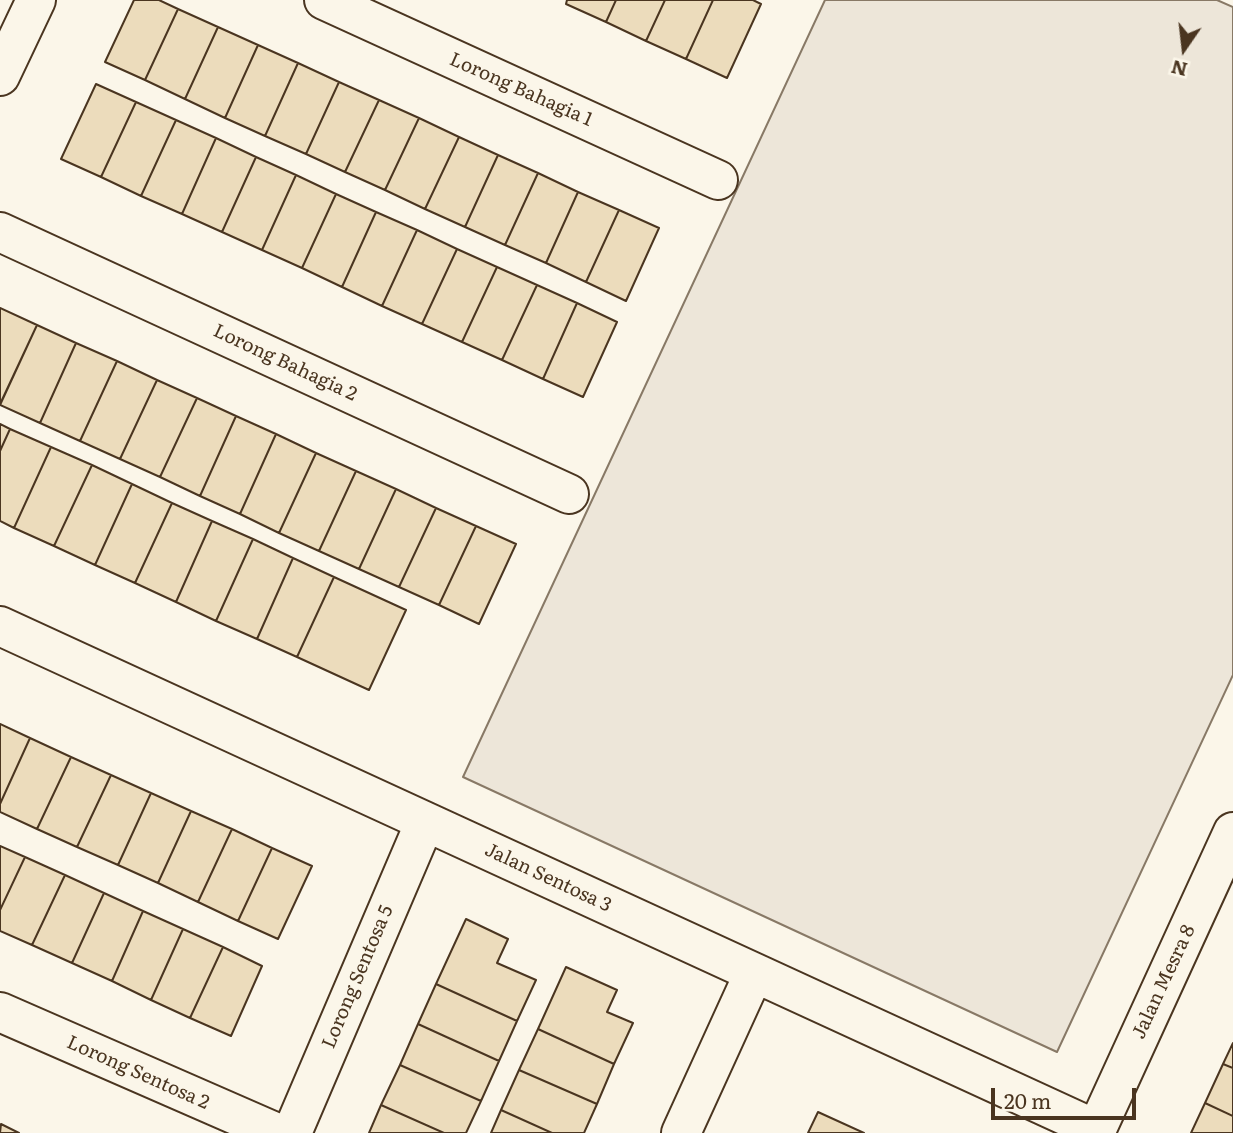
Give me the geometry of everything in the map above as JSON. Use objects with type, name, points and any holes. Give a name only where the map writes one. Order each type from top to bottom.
[{"type":"street","points":[[0,76],[36,0]]},
{"type":"street","name":"Lorong Bahagia 1","points":[[324,0],[718,180]]},
{"type":"street","name":"Lorong Bahagia 2","points":[[0,232],[569,494]]},
{"type":"street","name":"Jalan Sentosa 3","points":[[0,626],[1096,1131]]},
{"type":"street","name":"Lorong Sentosa 5","points":[[292,1133],[425,822]]},
{"type":"street","name":"Jalan Mesra 8","points":[[1096,1131],[1233,832]]},
{"type":"street","points":[[681,1133],[754,973]]},
{"type":"street","name":"Lorong Sentosa 2","points":[[4,1026],[277,1133]]},
{"type":"shaded area","points":[[825,0],[1217,0],[1233,7],[1233,675],[1057,1052],[463,777]]},
{"type":"building","points":[[134,0],[159,0],[178,9],[145,80],[105,62]]},
{"type":"building","points":[[567,0],[616,0],[606,22],[566,4]]},
{"type":"building","points":[[616,0],[665,0],[646,41],[606,22]]},
{"type":"building","points":[[665,0],[713,0],[686,59],[646,41]]},
{"type":"building","points":[[713,0],[753,0],[761,4],[727,78],[686,59]]},
{"type":"building","points":[[178,9],[218,27],[185,99],[145,80]]},
{"type":"building","points":[[218,27],[258,45],[225,118],[185,99]]},
{"type":"building","points":[[258,45],[298,63],[265,136],[225,118]]},
{"type":"building","points":[[298,63],[339,82],[306,154],[265,136]]},
{"type":"building","points":[[339,82],[379,100],[345,172],[306,154]]},
{"type":"building","points":[[96,84],[136,102],[101,177],[61,159]]},
{"type":"building","points":[[379,100],[419,118],[385,190],[345,172]]},
{"type":"building","points":[[136,102],[176,120],[141,196],[101,177]]},
{"type":"building","points":[[419,118],[459,137],[425,209],[385,190]]},
{"type":"building","points":[[176,120],[216,138],[182,214],[141,196]]},
{"type":"building","points":[[459,137],[498,155],[465,227],[425,209]]},
{"type":"building","points":[[216,138],[256,157],[222,232],[182,214]]},
{"type":"building","points":[[498,155],[538,173],[505,245],[465,227]]},
{"type":"building","points":[[256,157],[296,175],[262,250],[222,232]]},
{"type":"building","points":[[538,173],[578,192],[546,263],[505,245]]},
{"type":"building","points":[[296,175],[336,194],[302,268],[262,250]]},
{"type":"building","points":[[578,192],[619,210],[586,282],[546,263]]},
{"type":"building","points":[[336,194],[376,212],[342,287],[302,268]]},
{"type":"building","points":[[619,210],[659,228],[626,301],[586,282]]},
{"type":"building","points":[[376,212],[417,230],[382,306],[342,287]]},
{"type":"building","points":[[417,230],[457,249],[422,324],[382,306]]},
{"type":"building","points":[[457,249],[497,267],[462,342],[422,324]]},
{"type":"building","points":[[497,267],[537,285],[502,360],[462,342]]},
{"type":"building","points":[[537,285],[577,303],[543,379],[502,360]]},
{"type":"building","points":[[577,303],[617,322],[583,397],[543,379]]},
{"type":"building","points":[[0,308],[37,325],[0,404]]},
{"type":"building","points":[[37,325],[76,343],[40,423],[0,405]]},
{"type":"building","points":[[76,343],[117,361],[80,441],[40,423]]},
{"type":"building","points":[[117,361],[157,380],[120,459],[80,441]]},
{"type":"building","points":[[157,380],[197,398],[160,477],[120,459]]},
{"type":"building","points":[[197,398],[236,416],[200,496],[160,477]]},
{"type":"building","points":[[236,416],[276,434],[240,514],[200,496]]},
{"type":"building","points":[[0,424],[10,429],[0,451]]},
{"type":"building","points":[[10,429],[51,447],[14,528],[0,521],[0,451]]},
{"type":"building","points":[[276,434],[316,453],[279,533],[240,514]]},
{"type":"building","points":[[51,447],[92,465],[54,546],[14,528]]},
{"type":"building","points":[[316,453],[356,471],[319,551],[279,533]]},
{"type":"building","points":[[92,465],[132,484],[95,565],[54,546]]},
{"type":"building","points":[[356,471],[396,489],[359,569],[319,551]]},
{"type":"building","points":[[132,484],[172,503],[135,583],[95,565]]},
{"type":"building","points":[[396,489],[436,508],[399,587],[359,569]]},
{"type":"building","points":[[172,503],[212,521],[176,602],[135,583]]},
{"type":"building","points":[[436,508],[476,526],[439,605],[399,587]]},
{"type":"building","points":[[212,521],[253,539],[216,621],[176,602]]},
{"type":"building","points":[[476,526],[516,544],[479,624],[439,605]]},
{"type":"building","points":[[253,539],[293,558],[257,639],[216,621]]},
{"type":"building","points":[[293,558],[334,577],[297,657],[257,639]]},
{"type":"building","points":[[334,577],[406,610],[369,690],[297,657]]},
{"type":"building","points":[[0,724],[30,738],[0,804]]},
{"type":"building","points":[[30,738],[71,757],[37,829],[0,812],[0,804]]},
{"type":"building","points":[[71,757],[111,775],[77,847],[37,829]]},
{"type":"building","points":[[111,775],[151,793],[118,865],[77,847]]},
{"type":"building","points":[[151,793],[191,811],[158,883],[118,865]]},
{"type":"building","points":[[191,811],[232,829],[198,902],[158,883]]},
{"type":"building","points":[[232,829],[272,848],[238,921],[198,902]]},
{"type":"building","points":[[0,846],[25,857],[0,910]]},
{"type":"building","points":[[272,848],[312,866],[278,939],[238,921]]},
{"type":"building","points":[[25,857],[65,875],[32,945],[0,931],[0,910]]},
{"type":"building","points":[[65,875],[104,893],[72,963],[32,945]]},
{"type":"building","points":[[104,893],[143,911],[112,981],[72,963]]},
{"type":"building","points":[[143,911],[183,929],[151,1000],[112,981]]},
{"type":"building","points":[[466,919],[508,939],[497,963],[536,980],[517,1021],[436,984]]},
{"type":"building","points":[[183,929],[223,947],[190,1018],[151,1000]]},
{"type":"building","points":[[223,947],[262,966],[231,1036],[190,1018]]},
{"type":"building","points":[[566,967],[617,990],[607,1012],[633,1023],[614,1064],[538,1029]]},
{"type":"building","points":[[436,984],[517,1021],[499,1061],[418,1024]]},
{"type":"building","points":[[418,1024],[499,1061],[481,1101],[400,1065]]},
{"type":"building","points":[[538,1029],[614,1064],[597,1104],[519,1070]]},
{"type":"building","points":[[1233,1043],[1233,1068],[1223,1064]]},
{"type":"building","points":[[1223,1064],[1233,1068],[1233,1116],[1205,1103]]},
{"type":"building","points":[[400,1065],[481,1101],[466,1133],[444,1133],[381,1105]]},
{"type":"building","points":[[519,1070],[597,1104],[584,1133],[552,1133],[501,1110]]},
{"type":"building","points":[[1205,1103],[1233,1116],[1233,1133],[1191,1133]]},
{"type":"building","points":[[381,1105],[444,1133],[369,1133]]},
{"type":"building","points":[[501,1110],[552,1133],[491,1133]]},
{"type":"building","points":[[818,1112],[864,1133],[808,1133]]},
{"type":"building","points":[[1,1124],[19,1133],[0,1133]]}]
